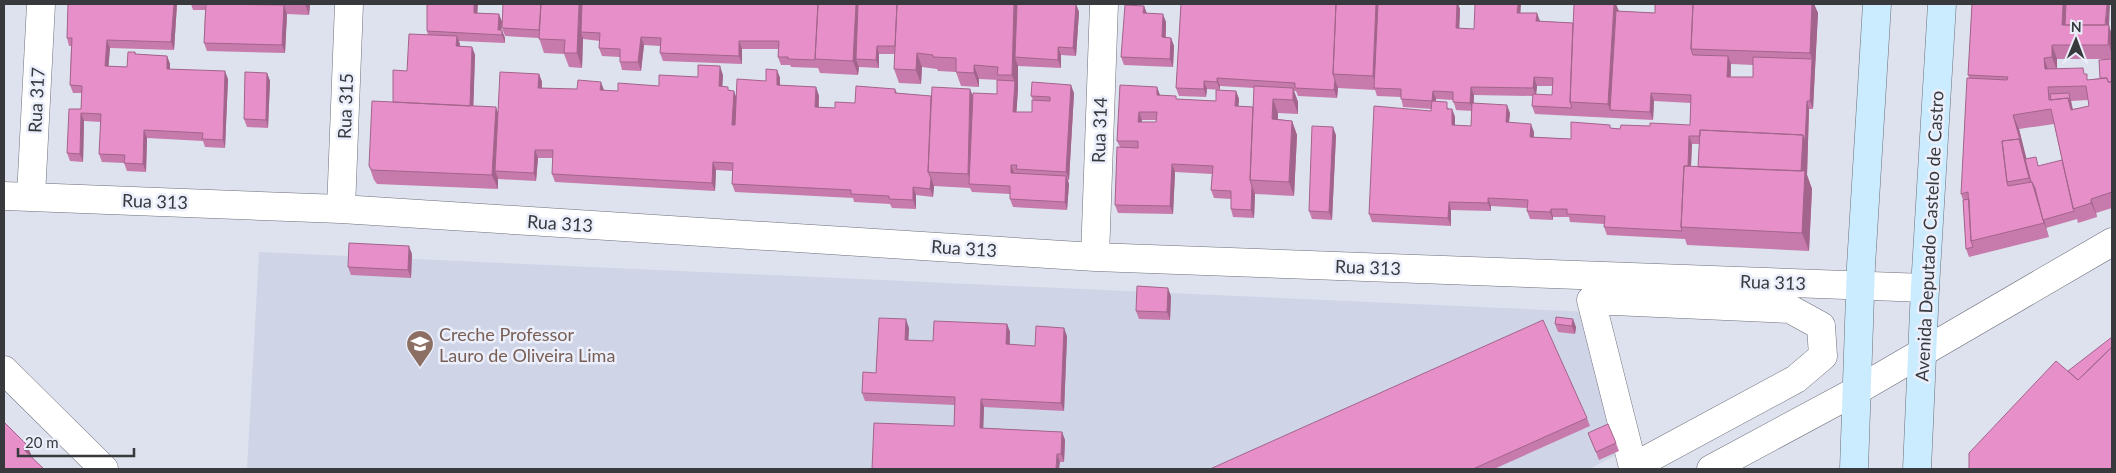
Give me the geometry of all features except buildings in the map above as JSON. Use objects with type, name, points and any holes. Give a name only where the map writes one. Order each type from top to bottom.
[{"type":"main road","points":[[1854,469],[1861,286],[1877,4]]},
{"type":"main road","name":"Avenida Deputado Castelo de Castro","points":[[1917,469],[1925,288],[1942,4]]},
{"type":"street","name":"Rua 317","points":[[31,196],[41,4]]},
{"type":"street","name":"Rua 315","points":[[341,209],[349,4]]},
{"type":"street","name":"Rua 314","points":[[1095,257],[1104,4]]},
{"type":"street","name":"Rua 313","points":[[4,196],[341,209],[1095,257],[1925,288]]},
{"type":"street","points":[[1711,469],[1922,354],[2112,242]]},
{"type":"street","points":[[1591,300],[1790,309],[1821,326],[1823,356],[1796,379],[1633,467],[1628,449],[1591,300]]},
{"type":"street","points":[[4,370],[104,469]]},
{"type":"shaded area","points":[[259,252],[1593,312],[1628,449],[1589,469],[247,469]]},
{"type":"place","name":"Creche Professor Lauro de Oliveira Lima","points":[[420,368]]}]
